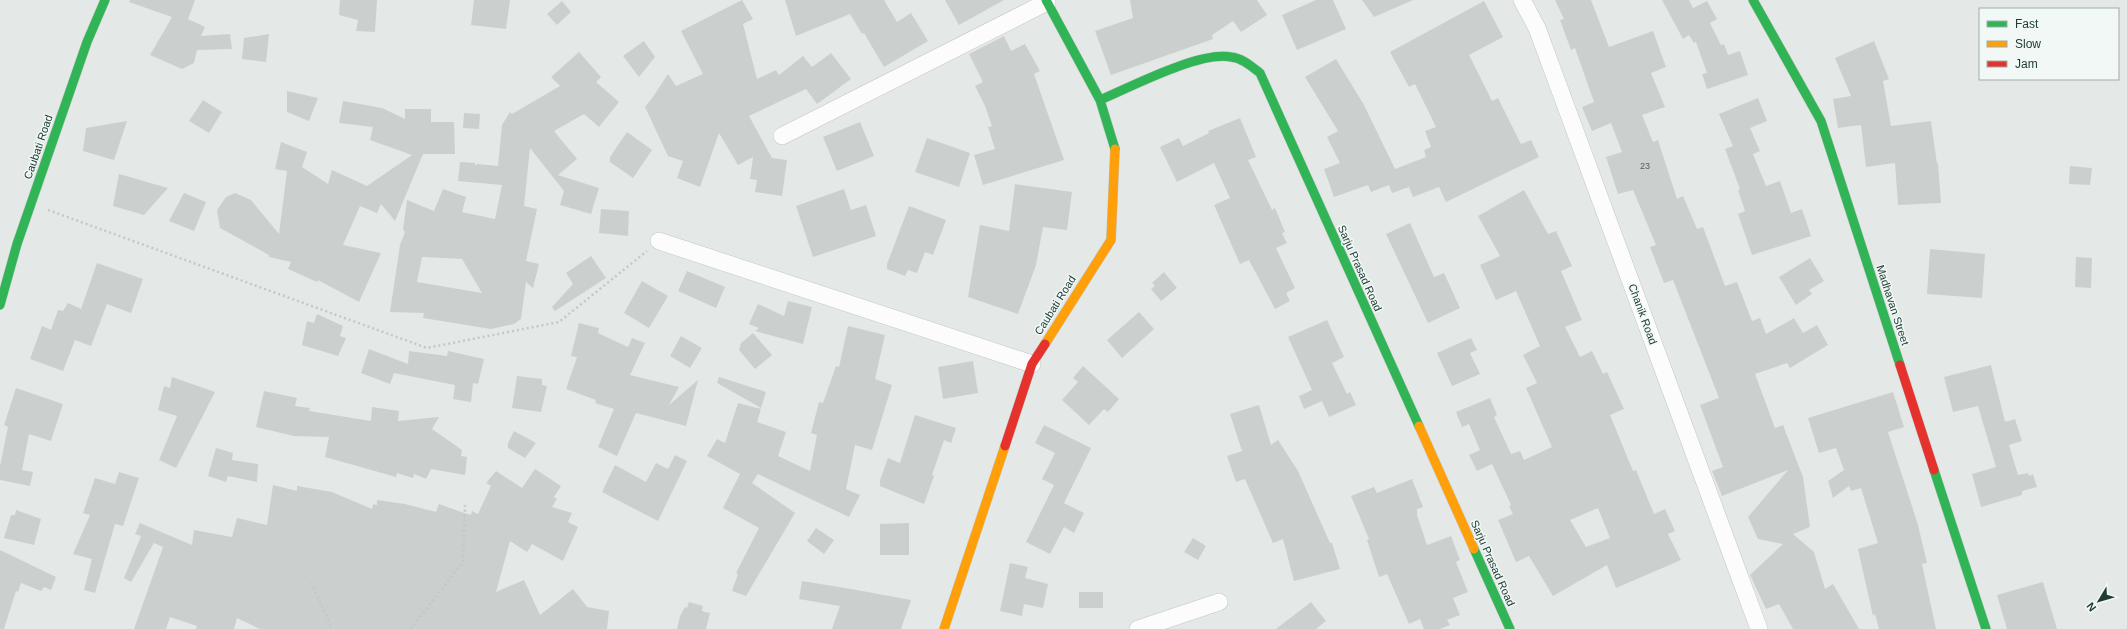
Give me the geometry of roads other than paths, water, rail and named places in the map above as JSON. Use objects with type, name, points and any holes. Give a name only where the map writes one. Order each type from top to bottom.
[{"type":"street","name":"Caubati Road","points":[[0,305],[31,204],[86,42],[105,0]]},
{"type":"street","name":"Chanik Road","points":[[1522,0],[1537,28],[1760,629]]},
{"type":"street","name":"Madhavan Street","points":[[1753,0],[1821,121],[1986,629]]},
{"type":"street","name":"Caubati Road","points":[[944,629],[1032,364],[1111,240],[1115,151],[1100,100],[1046,1]]},
{"type":"street","points":[[782,136],[1046,1]]},
{"type":"street","name":"Sarju Prasad Road","points":[[1100,100],[1196,62],[1225,56],[1245,61],[1260,74],[1510,629]]},
{"type":"street","points":[[660,241],[1032,364]]},
{"type":"street","points":[[1138,629],[1219,602]]}]
